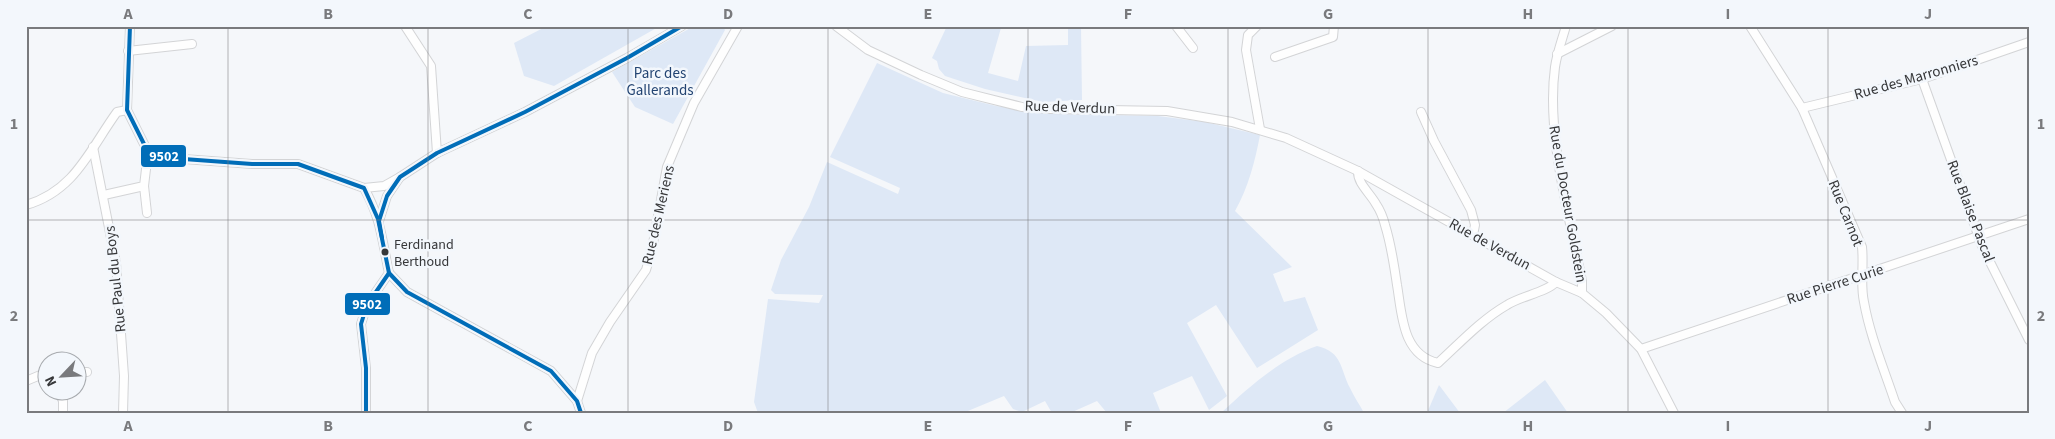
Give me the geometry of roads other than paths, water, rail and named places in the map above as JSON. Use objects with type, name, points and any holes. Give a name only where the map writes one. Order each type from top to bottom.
[{"type":"street","points":[[130,26],[128,110],[148,152],[144,186],[147,214]]},
{"type":"street","points":[[405,26],[431,66],[436,153]]},
{"type":"street","points":[[148,152],[170,158],[252,164],[298,164],[364,188],[384,186],[436,153],[525,112],[627,58],[682,26]]},
{"type":"street","name":"Rue des Meriens","points":[[576,401],[592,353],[610,322],[646,270],[652,249],[667,167],[694,103],[738,26]]},
{"type":"street","name":"Rue de Verdun","points":[[836,26],[868,50],[921,76],[962,92],[1022,106],[1050,109],[1167,111],[1232,122],[1260,129],[1316,150],[1358,171],[1556,282],[1582,293],[1606,313],[1641,349],[1674,413]]},
{"type":"street","points":[[1176,26],[1193,48]]},
{"type":"street","points":[[1257,26],[1248,35],[1246,50],[1260,129]]},
{"type":"street","points":[[1275,57],[1333,37],[1334,26]]},
{"type":"street","name":"Rue du Docteur Goldstein","points":[[1566,26],[1558,54],[1553,100],[1554,135],[1582,281],[1582,293]]},
{"type":"street","points":[[1558,54],[1612,26]]},
{"type":"street","name":"Rue Carnot","points":[[1750,26],[1802,108],[1862,247],[1864,260],[1862,276],[1863,299],[1895,402],[1902,413]]},
{"type":"street","name":"Rue des Marronniers","points":[[1802,108],[1922,79],[2029,42]]},
{"type":"street","points":[[128,52],[192,44]]},
{"type":"street","name":"Rue Blaise Pascal","points":[[1922,79],[1982,246],[2029,340]]},
{"type":"street","points":[[26,205],[51,194],[57,189],[83,164],[117,112],[128,110]]},
{"type":"street","points":[[1421,112],[1434,141],[1471,210],[1476,225],[1473,235]]},
{"type":"street","name":"Rue Paul du Boys","points":[[93,148],[104,195],[116,263],[124,376],[123,413]]},
{"type":"street","points":[[1358,171],[1358,178],[1376,204],[1385,225],[1391,248],[1402,324],[1411,343],[1428,361],[1438,363],[1483,321],[1507,305],[1528,294],[1550,288],[1556,282]]},
{"type":"street","points":[[379,221],[387,196],[400,177]]},
{"type":"street","points":[[104,195],[144,186]]},
{"type":"street","points":[[364,188],[374,205],[379,221],[389,273],[407,292],[550,372],[576,401],[582,413]]},
{"type":"street","name":"Rue Pierre Curie","points":[[1641,349],[2029,219]]},
{"type":"street","points":[[366,413],[366,368],[361,324],[367,305],[389,273]]},
{"type":"place","name":"Ferdinand Berthoud","points":[[385,252]]},
{"type":"park label","name":"Parc des Gallerands","points":[[660,82]]}]
